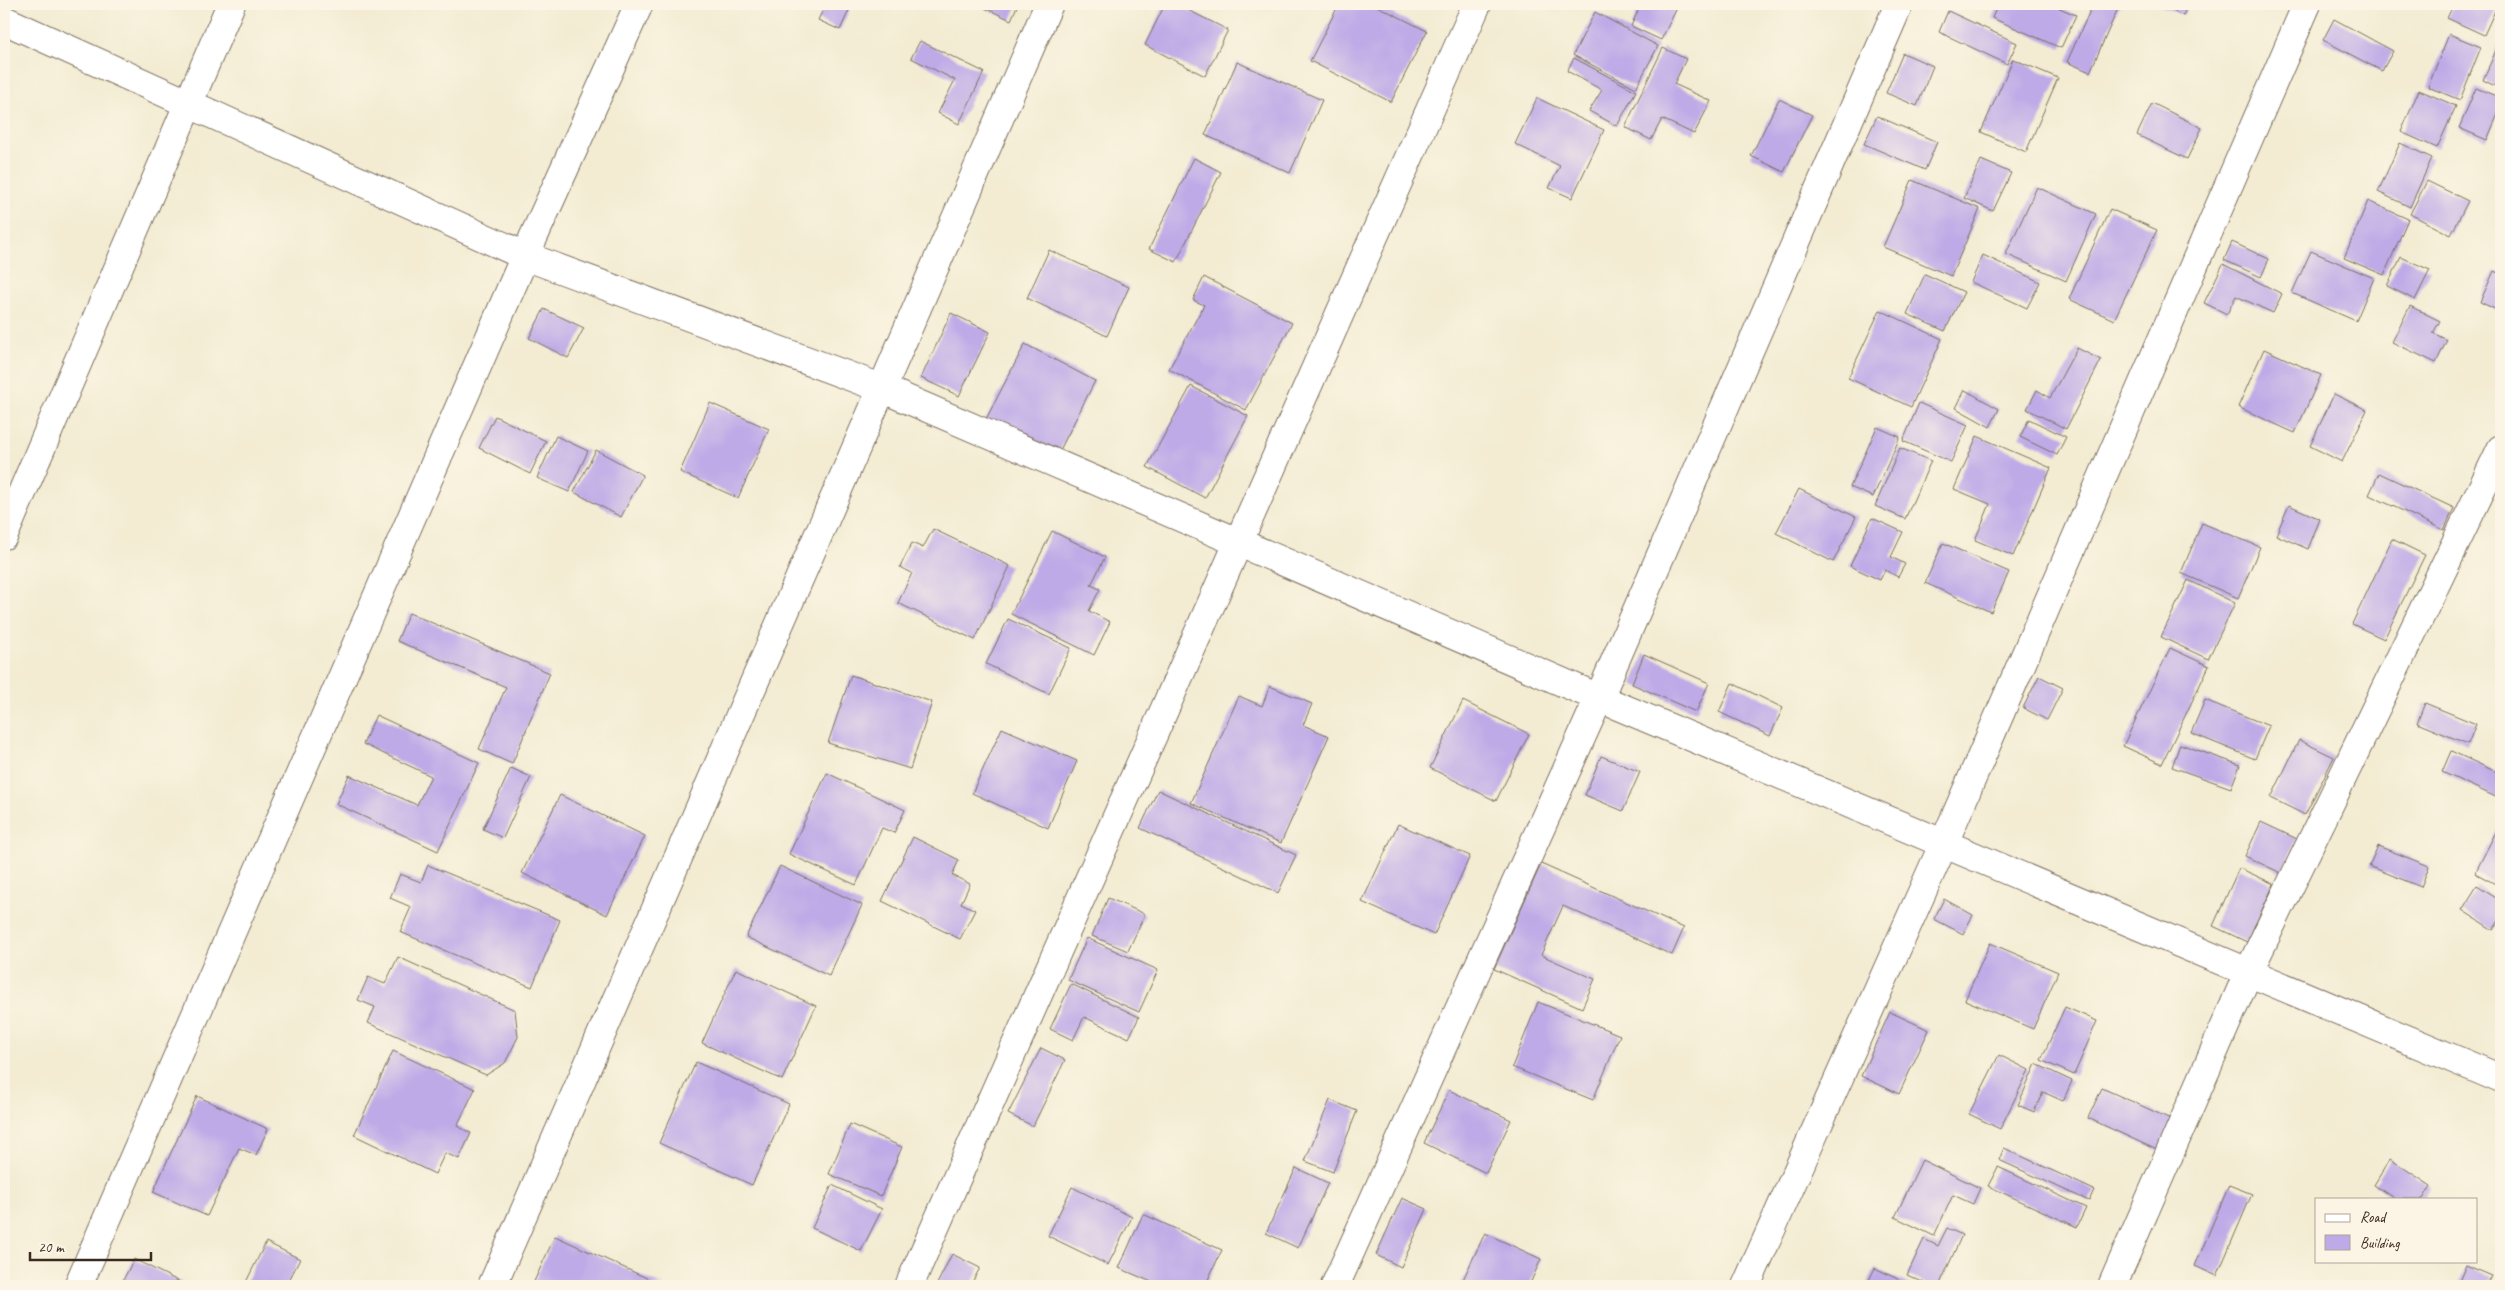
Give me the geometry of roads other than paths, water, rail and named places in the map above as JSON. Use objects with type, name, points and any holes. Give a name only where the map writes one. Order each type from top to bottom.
[{"type":"street","points":[[4,535],[230,4]]},
{"type":"street","points":[[78,1286],[525,256],[640,4]]},
{"type":"street","points":[[492,1286],[1049,4]]},
{"type":"street","points":[[909,1286],[1477,4]]},
{"type":"street","points":[[1335,1286],[1599,698],[1899,4]]},
{"type":"street","points":[[1746,1286],[1944,843],[2306,4]]},
{"type":"street","points":[[4,20],[525,256],[881,388],[1599,698],[2501,1079]]},
{"type":"street","points":[[2112,1286],[2249,971],[2501,449]]}]
